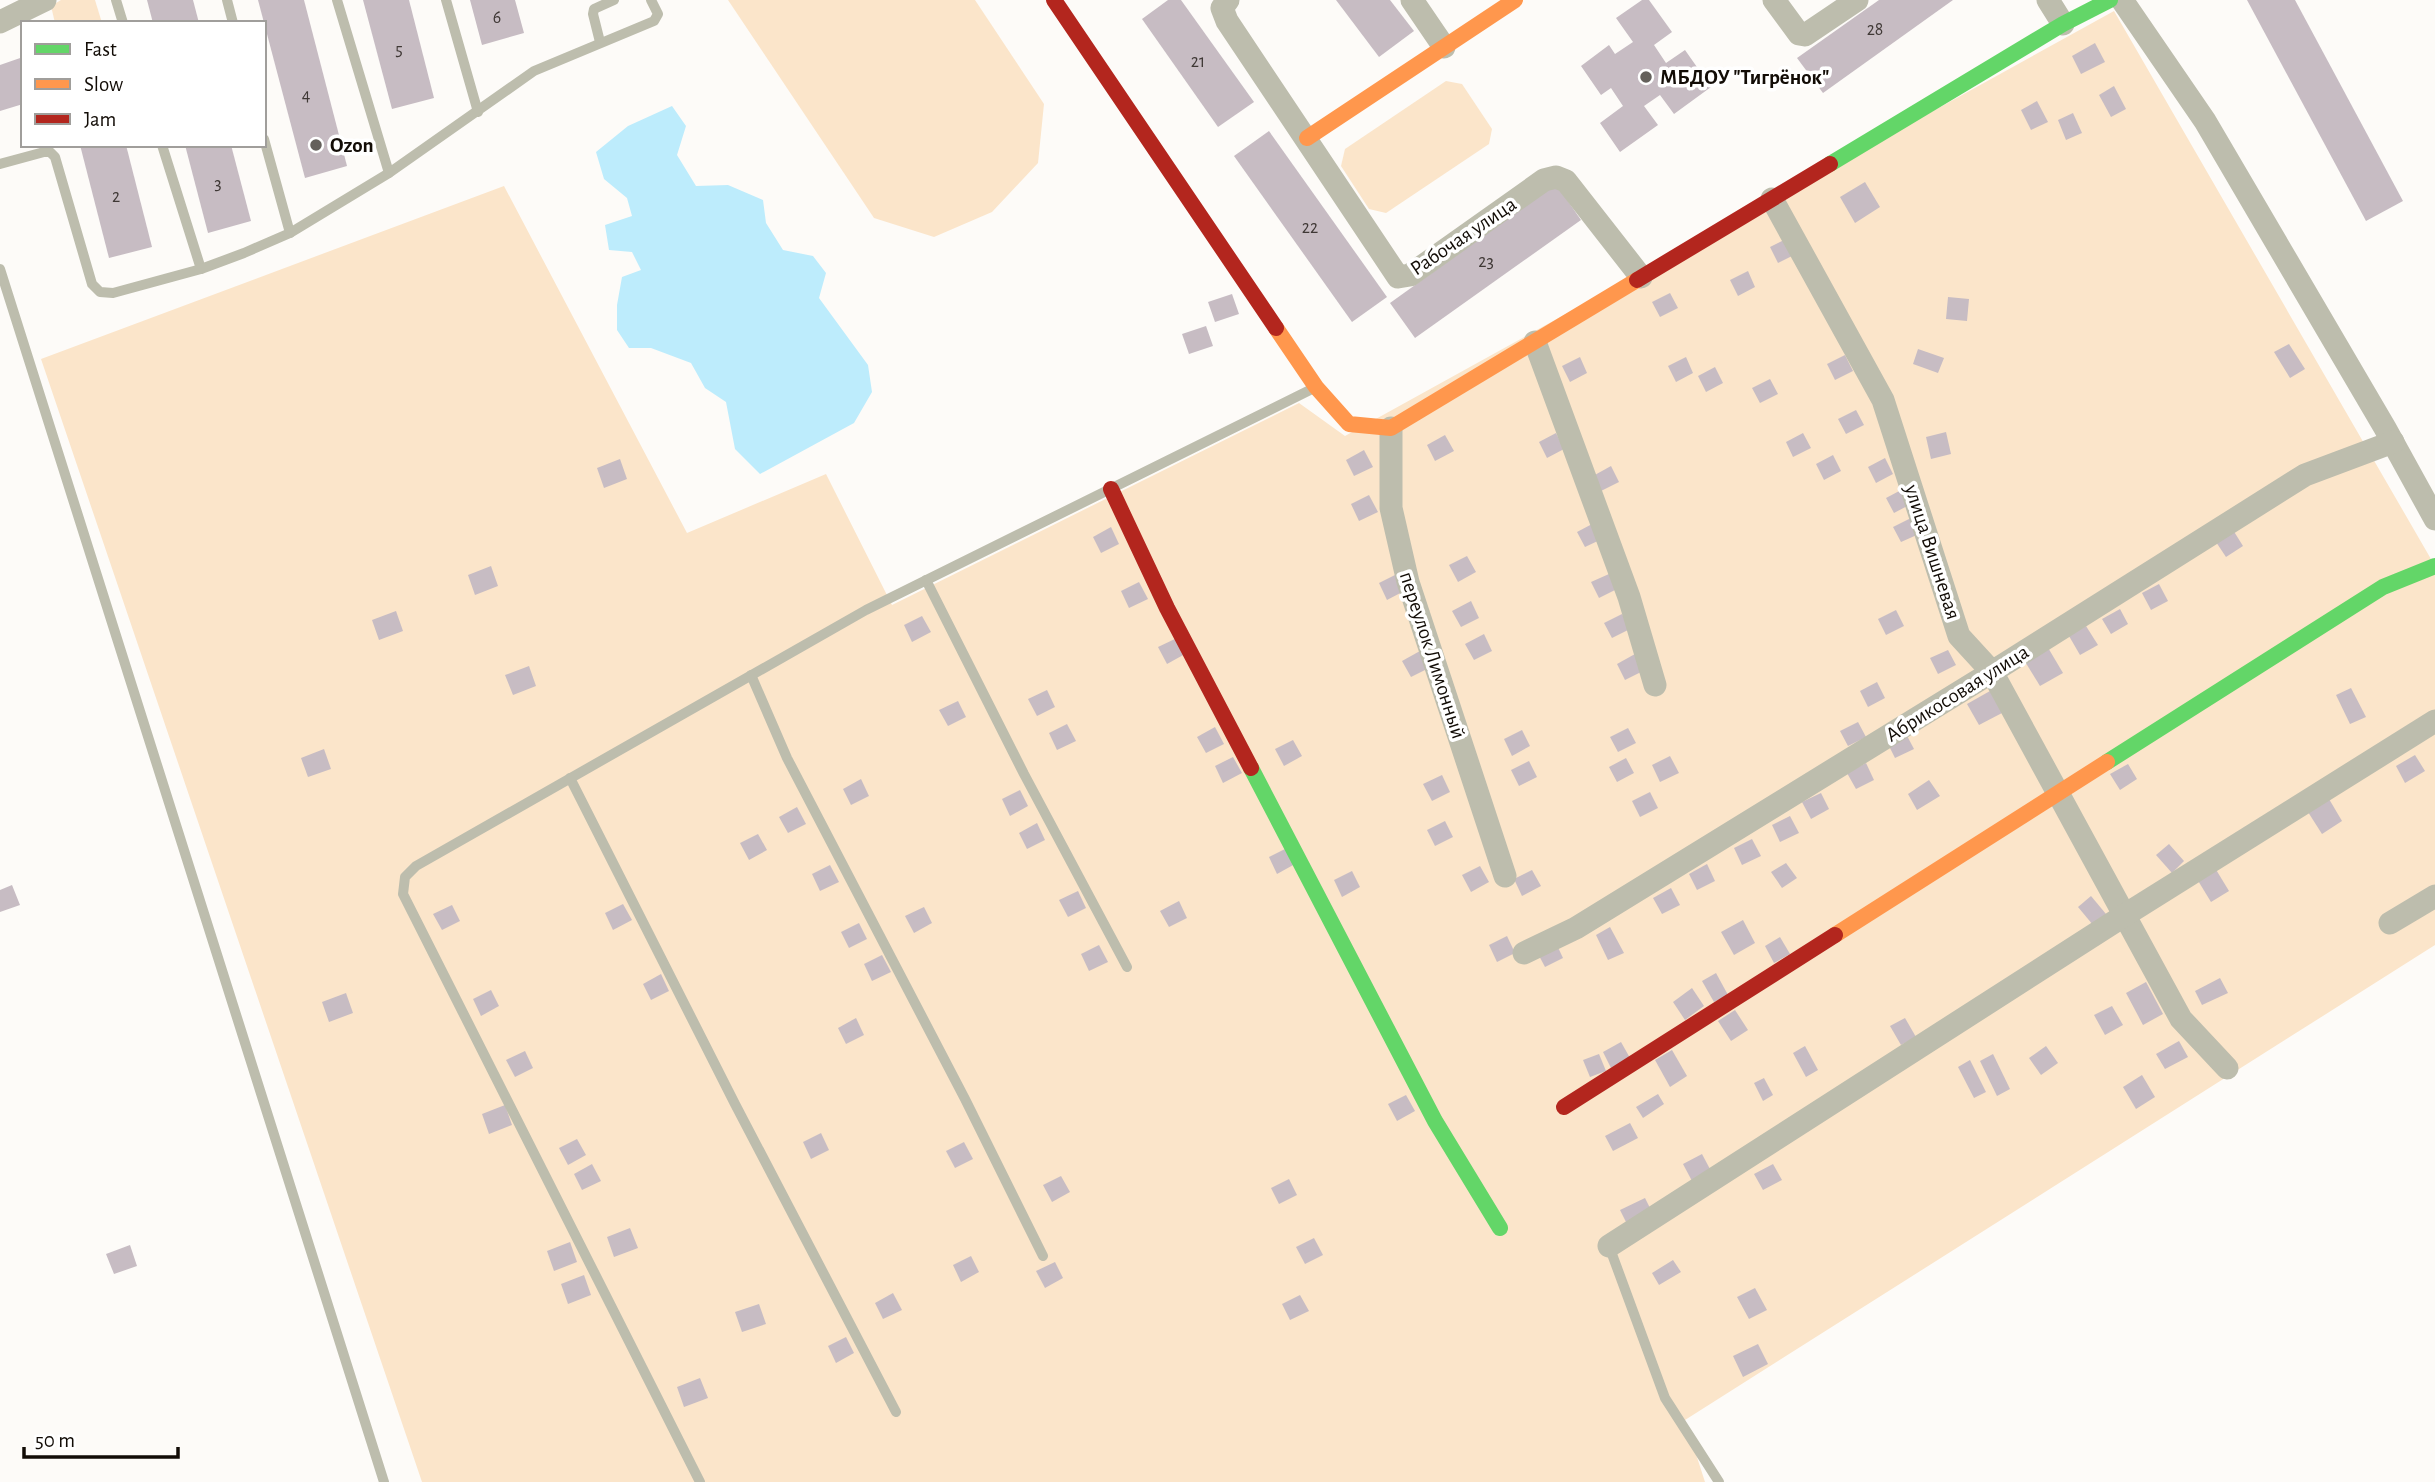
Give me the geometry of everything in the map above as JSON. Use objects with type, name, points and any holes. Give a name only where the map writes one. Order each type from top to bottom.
[{"type":"street","points":[[0,22],[45,0]]},
{"type":"street","name":"Рабочая улица","points":[[1228,0],[1222,8],[1227,21],[1398,277],[1410,275],[1544,180],[1556,177],[1566,181],[1642,277]]},
{"type":"street","points":[[1412,0],[1444,47]]},
{"type":"street","points":[[1307,138],[1516,0]]},
{"type":"street","points":[[1774,0],[1799,34],[1805,35],[1857,0]]},
{"type":"street","points":[[2048,0],[2063,24]]},
{"type":"street","points":[[1063,3],[1316,387],[1349,424],[1391,428],[2063,24],[2110,0]]},
{"type":"street","points":[[2122,0],[2206,121],[2435,519]]},
{"type":"street","name":"улица Вишневая","points":[[1772,199],[1883,400],[1959,636],[1992,672],[2181,1019],[2227,1068]]},
{"type":"street","points":[[1535,342],[1629,597],[1655,685]]},
{"type":"street","name":"переулок Лимонный","points":[[1391,428],[1391,508],[1408,582],[1505,876]]},
{"type":"street","name":"Абрикосовая улица","points":[[1524,953],[1576,928],[1992,672],[2305,475],[2393,442]]},
{"type":"street","points":[[1111,489],[1167,608],[1435,1121],[1500,1228]]},
{"type":"street","points":[[1564,1107],[2383,587],[2435,566]]},
{"type":"street","points":[[1609,1246],[2125,915],[2435,721]]},
{"type":"street","points":[[2390,923],[2435,896]]},
{"type":"lane","points":[[116,0],[122,21]]},
{"type":"lane","points":[[227,0],[232,21]]},
{"type":"lane","points":[[337,0],[389,173]]},
{"type":"lane","points":[[446,0],[478,112]]},
{"type":"lane","points":[[600,41],[594,9],[614,0]]},
{"type":"lane","points":[[0,164],[44,152],[50,152],[55,157],[92,284],[100,292],[113,293],[201,269],[290,233],[389,173],[534,71],[657,18],[658,14],[651,0]]},
{"type":"lane","points":[[266,146],[290,233]]},
{"type":"lane","points":[[163,147],[201,269]]},
{"type":"lane","points":[[0,269],[384,1482]]},
{"type":"lane","points":[[699,1482],[403,894],[405,877],[416,866],[866,610],[1316,387]]},
{"type":"lane","points":[[926,580],[1126,967]]},
{"type":"lane","points":[[751,675],[787,758],[965,1099],[1043,1256]]},
{"type":"lane","points":[[570,778],[741,1116],[896,1412]]},
{"type":"lane","points":[[1609,1246],[1665,1398],[1719,1482]]},
{"type":"shaded area","points":[[61,0],[95,0],[101,21],[55,21],[51,6]]},
{"type":"shaded area","points":[[728,0],[975,0],[1044,104],[1038,163],[992,212],[934,237],[874,218]]},
{"type":"shaded area","points":[[2114,11],[2435,566],[2435,945],[1685,1420],[1705,1482],[422,1482],[41,359],[504,186],[687,533],[826,474],[892,605],[1299,403],[1345,436]]},
{"type":"shaded area","points":[[1446,81],[1462,84],[1492,129],[1489,144],[1386,213],[1369,209],[1341,166],[1345,149]]},
{"type":"water","points":[[672,106],[686,126],[677,155],[696,186],[728,185],[763,200],[766,223],[783,250],[813,256],[826,273],[819,298],[868,365],[872,392],[854,423],[760,474],[735,449],[726,402],[705,388],[691,363],[651,348],[629,348],[617,330],[617,305],[622,277],[641,270],[632,252],[609,250],[605,225],[632,216],[627,198],[604,179],[596,152],[628,126]]},
{"type":"building","points":[[147,0],[193,0],[198,21],[152,21]]},
{"type":"building","points":[[258,0],[304,0],[347,166],[305,178],[266,30],[266,21],[264,21]]},
{"type":"building","points":[[363,0],[409,0],[434,98],[392,109]]},
{"type":"building","points":[[470,0],[515,0],[524,33],[482,45]]},
{"type":"building","points":[[1168,0],[1181,0],[1254,102],[1218,127],[1142,19]]},
{"type":"building","points":[[1336,0],[1390,0],[1414,31],[1379,57]]},
{"type":"building","name":"МБДОУ \"Тигрёнок\"","points":[[1642,0],[1649,0],[1672,32],[1654,45],[1666,63],[1685,50],[1711,87],[1674,114],[1660,95],[1644,106],[1658,125],[1620,152],[1600,123],[1623,106],[1611,88],[1601,95],[1581,66],[1609,45],[1615,54],[1633,42],[1616,18]]},
{"type":"building","points":[[1879,0],[1953,0],[1823,93],[1797,58]]},
{"type":"building","points":[[2247,0],[2295,0],[2403,201],[2366,221]]},
{"type":"building","points":[[2095,43],[2105,62],[2081,74],[2072,56]]},
{"type":"building","points":[[21,58],[21,105],[0,111],[0,65]]},
{"type":"building","points":[[2114,86],[2126,109],[2111,117],[2099,95]]},
{"type":"building","points":[[2037,101],[2048,122],[2031,130],[2021,110]]},
{"type":"building","points":[[2073,113],[2082,133],[2066,140],[2058,120]]},
{"type":"building","points":[[1269,131],[1387,297],[1352,322],[1234,156]]},
{"type":"building","points":[[81,147],[127,147],[152,247],[109,258]]},
{"type":"building","points":[[186,147],[232,147],[251,221],[208,233]]},
{"type":"building","points":[[1865,182],[1880,207],[1855,223],[1840,197]]},
{"type":"building","points":[[1556,184],[1581,220],[1415,338],[1390,303]]},
{"type":"building","points":[[1788,238],[1796,254],[1778,263],[1770,247]]},
{"type":"building","points":[[1748,271],[1755,287],[1738,296],[1730,280]]},
{"type":"building","points":[[1670,293],[1678,308],[1660,317],[1652,302]]},
{"type":"building","points":[[1232,294],[1239,314],[1215,322],[1208,302]]},
{"type":"building","points":[[1948,297],[1969,299],[1967,321],[1946,319]]},
{"type":"building","points":[[1206,326],[1213,346],[1189,354],[1182,334]]},
{"type":"building","points":[[2289,344],[2305,369],[2290,378],[2274,352]]},
{"type":"building","points":[[1918,349],[1944,358],[1938,373],[1913,364]]},
{"type":"building","points":[[1845,355],[1853,371],[1835,380],[1827,364]]},
{"type":"building","points":[[1580,357],[1587,373],[1570,382],[1562,366]]},
{"type":"building","points":[[1686,357],[1693,373],[1676,382],[1668,366]]},
{"type":"building","points":[[1715,367],[1723,383],[1706,392],[1698,376]]},
{"type":"building","points":[[1770,379],[1778,394],[1760,403],[1752,388]]},
{"type":"building","points":[[1856,410],[1864,425],[1846,434],[1838,419]]},
{"type":"building","points":[[1946,432],[1951,454],[1931,459],[1926,437]]},
{"type":"building","points":[[1556,433],[1564,449],[1547,458],[1539,442]]},
{"type":"building","points":[[1803,433],[1811,448],[1793,457],[1786,442]]},
{"type":"building","points":[[1445,435],[1454,451],[1435,461],[1427,445]]},
{"type":"building","points":[[1364,450],[1373,467],[1354,476],[1346,460]]},
{"type":"building","points":[[1833,455],[1841,471],[1824,480],[1816,464]]},
{"type":"building","points":[[1885,458],[1893,474],[1876,483],[1868,467]]},
{"type":"building","points":[[620,459],[627,479],[604,488],[597,468]]},
{"type":"building","points":[[1611,466],[1619,482],[1601,491],[1593,476]]},
{"type":"building","points":[[1903,489],[1911,504],[1894,513],[1886,498]]},
{"type":"building","points":[[1369,495],[1378,512],[1359,521],[1351,504]]},
{"type":"building","points":[[1911,518],[1919,534],[1901,542],[1893,527]]},
{"type":"building","points":[[1594,523],[1602,539],[1585,547],[1577,532]]},
{"type":"building","points":[[1111,527],[1119,544],[1101,553],[1093,537]]},
{"type":"building","points":[[2233,530],[2243,546],[2226,557],[2216,542]]},
{"type":"building","points":[[1467,556],[1476,572],[1458,582],[1449,565]]},
{"type":"building","points":[[491,566],[498,586],[475,595],[468,575]]},
{"type":"building","points":[[1397,574],[1406,590],[1387,600],[1379,583]]},
{"type":"building","points":[[1609,574],[1617,589],[1599,598],[1591,582]]},
{"type":"building","points":[[1139,582],[1148,599],[1129,608],[1121,591]]},
{"type":"building","points":[[2159,584],[2168,601],[2151,610],[2142,593]]},
{"type":"building","points":[[1471,601],[1479,618],[1461,627],[1452,611]]},
{"type":"building","points":[[2120,609],[2128,624],[2111,634],[2102,619]]},
{"type":"building","points":[[1896,610],[1904,626],[1886,635],[1878,619]]},
{"type":"building","points":[[396,611],[403,631],[379,640],[372,620]]},
{"type":"building","points":[[1622,614],[1630,629],[1612,638],[1604,623]]},
{"type":"building","points":[[922,616],[931,632],[912,642],[904,625]]},
{"type":"building","points":[[2086,626],[2098,645],[2080,655],[2069,636]]},
{"type":"building","points":[[1484,634],[1492,651],[1474,660],[1465,644]]},
{"type":"building","points":[[1177,638],[1185,654],[1167,664],[1158,647]]},
{"type":"building","points":[[2047,646],[2063,673],[2040,686],[2024,660]]},
{"type":"building","points":[[1948,650],[1956,665],[1938,674],[1930,658]]},
{"type":"building","points":[[1420,651],[1429,668],[1411,677],[1402,661]]},
{"type":"building","points":[[1635,654],[1643,671],[1625,680],[1617,664]]},
{"type":"building","points":[[529,666],[536,686],[513,695],[505,675]]},
{"type":"building","points":[[1877,682],[1885,698],[1868,707],[1860,691]]},
{"type":"building","points":[[2351,688],[2366,717],[2350,724],[2336,695]]},
{"type":"building","points":[[1047,690],[1055,707],[1037,716],[1028,699]]},
{"type":"building","points":[[1990,691],[2002,713],[1979,725],[1967,704]]},
{"type":"building","points":[[958,701],[966,717],[948,726],[939,710]]},
{"type":"building","points":[[1858,722],[1866,737],[1848,746],[1840,731]]},
{"type":"building","points":[[1067,724],[1076,741],[1057,750],[1049,733]]},
{"type":"building","points":[[1215,727],[1224,744],[1206,753],[1197,737]]},
{"type":"building","points":[[1628,728],[1636,743],[1618,752],[1610,737]]},
{"type":"building","points":[[1522,730],[1530,746],[1512,756],[1504,739]]},
{"type":"building","points":[[1905,732],[1914,749],[1895,758],[1887,742]]},
{"type":"building","points":[[1293,740],[1302,756],[1284,766],[1275,749]]},
{"type":"building","points":[[324,749],[331,769],[308,777],[301,758]]},
{"type":"building","points":[[2415,755],[2425,771],[2405,783],[2396,766]]},
{"type":"building","points":[[1670,756],[1679,773],[1660,782],[1652,765]]},
{"type":"building","points":[[1233,757],[1242,773],[1223,783],[1215,766]]},
{"type":"building","points":[[1626,758],[1634,773],[1617,782],[1609,767]]},
{"type":"building","points":[[1529,761],[1537,777],[1519,786],[1511,770]]},
{"type":"building","points":[[1866,763],[1874,780],[1856,789],[1847,773]]},
{"type":"building","points":[[2128,764],[2137,779],[2120,790],[2110,774]]},
{"type":"building","points":[[1442,775],[1450,792],[1432,801],[1423,784]]},
{"type":"building","points":[[861,779],[869,796],[851,805],[843,789]]},
{"type":"building","points":[[1929,780],[1940,796],[1917,810],[1908,794]]},
{"type":"building","points":[[1020,790],[1028,806],[1010,816],[1002,799]]},
{"type":"building","points":[[1650,792],[1658,808],[1640,817],[1632,801]]},
{"type":"building","points":[[1821,793],[1829,809],[1811,819],[1802,802]]},
{"type":"building","points":[[2329,799],[2342,821],[2322,834],[2308,812]]},
{"type":"building","points":[[797,807],[806,824],[788,833],[779,817]]},
{"type":"building","points":[[1790,816],[1799,833],[1780,842],[1772,825]]},
{"type":"building","points":[[1445,821],[1453,837],[1435,846],[1427,830]]},
{"type":"building","points":[[1037,823],[1045,840],[1027,849],[1019,833]]},
{"type":"building","points":[[758,834],[767,850],[749,860],[740,843]]},
{"type":"building","points":[[1752,839],[1761,856],[1742,865],[1734,848]]},
{"type":"building","points":[[2169,844],[2184,861],[2172,873],[2156,855]]},
{"type":"building","points":[[1287,848],[1295,864],[1277,874],[1269,857]]},
{"type":"building","points":[[1786,863],[1797,878],[1782,888],[1771,872]]},
{"type":"building","points":[[1707,864],[1715,881],[1697,890],[1689,874]]},
{"type":"building","points":[[830,865],[839,882],[820,891],[812,874]]},
{"type":"building","points":[[1480,866],[1489,882],[1471,892],[1462,875]]},
{"type":"building","points":[[2215,868],[2229,891],[2211,902],[2197,879]]},
{"type":"building","points":[[1532,870],[1541,886],[1522,896],[1514,879]]},
{"type":"building","points":[[1352,871],[1360,887],[1342,897],[1334,880]]},
{"type":"building","points":[[12,885],[20,905],[0,912],[0,890]]},
{"type":"building","points":[[1671,888],[1680,905],[1662,914],[1653,898]]},
{"type":"building","points":[[1078,891],[1086,908],[1068,917],[1059,900]]},
{"type":"building","points":[[2091,896],[2106,914],[2093,925],[2078,907]]},
{"type":"building","points":[[1179,901],[1187,918],[1169,927],[1160,911]]},
{"type":"building","points":[[623,904],[632,920],[613,930],[605,913]]},
{"type":"building","points":[[452,905],[460,921],[442,930],[433,914]]},
{"type":"building","points":[[924,907],[932,923],[914,933],[905,916]]},
{"type":"building","points":[[1743,920],[1755,943],[1734,955],[1721,932]]},
{"type":"building","points":[[859,923],[867,939],[849,948],[841,932]]},
{"type":"building","points":[[1610,927],[1624,953],[1608,960],[1596,935]]},
{"type":"building","points":[[1507,936],[1515,953],[1497,962],[1489,945]]},
{"type":"building","points":[[1780,937],[1790,954],[1774,963],[1765,946]]},
{"type":"building","points":[[1555,941],[1563,958],[1545,967],[1536,950]]},
{"type":"building","points":[[1099,945],[1108,962],[1089,971],[1081,954]]},
{"type":"building","points":[[882,955],[891,972],[872,981],[864,964]]},
{"type":"building","points":[[1716,973],[1728,995],[1714,1002],[1702,981]]},
{"type":"building","points":[[661,974],[669,991],[651,1000],[643,984]]},
{"type":"building","points":[[2220,978],[2228,993],[2202,1005],[2195,991]]},
{"type":"building","points":[[2146,982],[2163,1014],[2143,1025],[2126,993]]},
{"type":"building","points":[[1692,988],[1704,1006],[1685,1020],[1673,1002]]},
{"type":"building","points":[[491,990],[499,1006],[481,1016],[473,999]]},
{"type":"building","points":[[346,993],[353,1013],[329,1022],[322,1002]]},
{"type":"building","points":[[2112,1006],[2123,1025],[2105,1035],[2094,1015]]},
{"type":"building","points":[[1735,1010],[1748,1030],[1731,1041],[1718,1021]]},
{"type":"building","points":[[856,1018],[864,1035],[846,1044],[838,1028]]},
{"type":"building","points":[[1905,1018],[1916,1037],[1901,1045],[1890,1026]]},
{"type":"building","points":[[2179,1041],[2188,1057],[2165,1069],[2156,1054]]},
{"type":"building","points":[[1621,1042],[1630,1058],[1611,1068],[1603,1052]]},
{"type":"building","points":[[1805,1046],[1818,1070],[1806,1077],[1793,1053]]},
{"type":"building","points":[[2046,1046],[2058,1063],[2041,1075],[2029,1058]]},
{"type":"building","points":[[1672,1050],[1687,1076],[1670,1087],[1655,1060]]},
{"type":"building","points":[[525,1051],[533,1068],[515,1077],[506,1060]]},
{"type":"building","points":[[1599,1054],[1606,1071],[1590,1077],[1583,1060]]},
{"type":"building","points":[[1993,1054],[2010,1089],[1997,1096],[1980,1061]]},
{"type":"building","points":[[1970,1060],[1986,1092],[1974,1098],[1958,1067]]},
{"type":"building","points":[[2142,1075],[2155,1097],[2136,1109],[2123,1087]]},
{"type":"building","points":[[1764,1078],[1773,1095],[1763,1101],[1754,1083]]},
{"type":"building","points":[[1658,1094],[1664,1104],[1643,1118],[1636,1107]]},
{"type":"building","points":[[1406,1095],[1415,1111],[1397,1121],[1388,1104]]},
{"type":"building","points":[[505,1105],[512,1125],[489,1134],[482,1114]]},
{"type":"building","points":[[1630,1123],[1638,1138],[1613,1151],[1605,1136]]},
{"type":"building","points":[[821,1133],[829,1150],[811,1159],[803,1142]]},
{"type":"building","points":[[577,1139],[586,1155],[568,1165],[559,1148]]},
{"type":"building","points":[[964,1142],[973,1159],[955,1168],[946,1151]]},
{"type":"building","points":[[1702,1154],[1711,1171],[1692,1181],[1683,1164]]},
{"type":"building","points":[[592,1164],[601,1181],[582,1190],[574,1174]]},
{"type":"building","points":[[1773,1164],[1782,1180],[1763,1190],[1754,1174]]},
{"type":"building","points":[[1061,1176],[1070,1192],[1052,1202],[1043,1185]]},
{"type":"building","points":[[1289,1179],[1297,1195],[1279,1204],[1271,1188]]},
{"type":"building","points":[[1645,1198],[1651,1210],[1626,1222],[1620,1210]]},
{"type":"building","points":[[630,1228],[638,1248],[614,1257],[607,1237]]},
{"type":"building","points":[[1314,1238],[1323,1255],[1305,1264],[1296,1247]]},
{"type":"building","points":[[570,1242],[577,1262],[554,1271],[547,1251]]},
{"type":"building","points":[[130,1245],[137,1266],[114,1274],[106,1254]]},
{"type":"building","points":[[971,1256],[979,1272],[961,1282],[953,1265]]},
{"type":"building","points":[[1673,1260],[1681,1272],[1659,1285],[1652,1273]]},
{"type":"building","points":[[1055,1262],[1063,1278],[1045,1288],[1036,1271]]},
{"type":"building","points":[[584,1275],[591,1295],[568,1304],[561,1284]]},
{"type":"building","points":[[1755,1288],[1767,1310],[1749,1319],[1737,1297]]},
{"type":"building","points":[[893,1293],[902,1310],[883,1319],[875,1303]]},
{"type":"building","points":[[1300,1295],[1309,1311],[1290,1320],[1282,1304]]},
{"type":"building","points":[[759,1304],[766,1324],[742,1332],[735,1312]]},
{"type":"building","points":[[846,1337],[854,1353],[836,1363],[828,1346]]},
{"type":"building","points":[[1758,1344],[1768,1364],[1743,1377],[1733,1356]]},
{"type":"building","points":[[700,1378],[708,1398],[684,1407],[677,1387]]},
{"type":"traffic: fast","points":[[1830,164],[2063,24],[2110,0]]},
{"type":"traffic: fast","points":[[2107,762],[2383,587],[2435,566]]},
{"type":"traffic: fast","points":[[1251,768],[1435,1121],[1500,1228]]},
{"type":"traffic: slow","points":[[1307,138],[1515,0]]},
{"type":"traffic: slow","points":[[1276,328],[1316,387],[1349,424],[1391,428],[1637,280]]},
{"type":"traffic: slow","points":[[1835,935],[2107,762]]},
{"type":"traffic: jam","points":[[1054,0],[1276,328]]},
{"type":"traffic: jam","points":[[1637,280],[1830,164]]},
{"type":"traffic: jam","points":[[1111,489],[1167,608],[1251,768]]},
{"type":"traffic: jam","points":[[1564,1107],[1835,935]]},
{"type":"place","name":"МБДОУ \"Тигрёнок\"","points":[[1646,77]]},
{"type":"place","name":"Ozon","points":[[316,145]]}]
